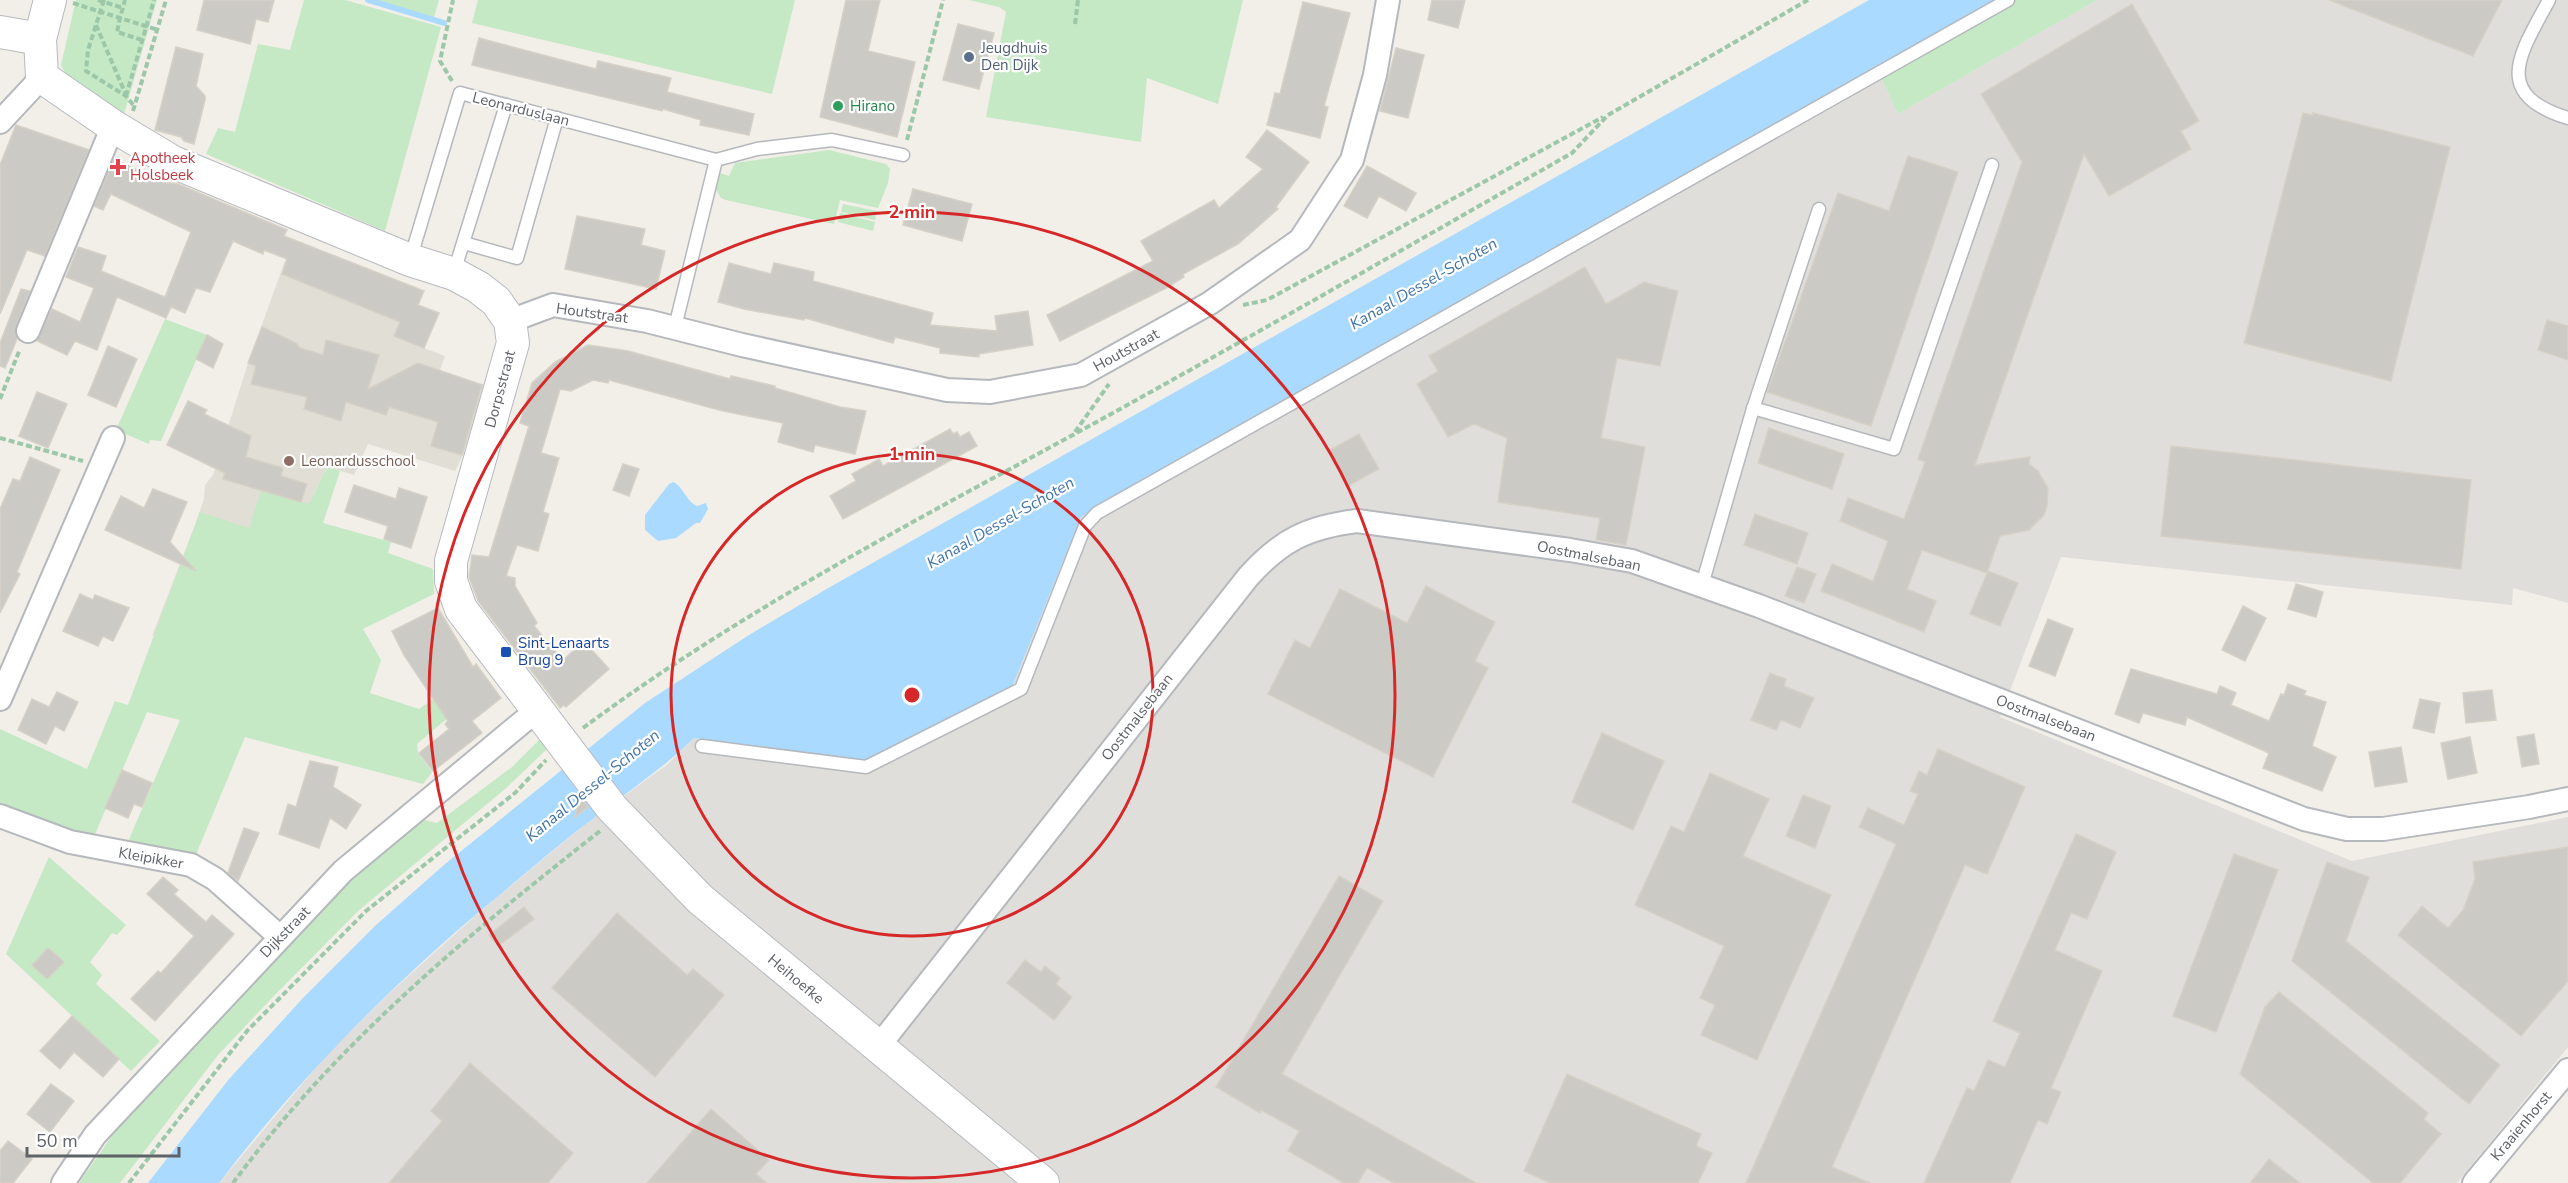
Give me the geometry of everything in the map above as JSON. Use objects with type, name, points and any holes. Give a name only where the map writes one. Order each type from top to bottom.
[{"type":"street","points":[[0,121],[42,77],[40,39],[50,0]]},
{"type":"street","name":"Houtstraat","points":[[510,321],[553,305],[675,327],[754,348],[947,390],[990,392],[1081,375],[1210,303],[1300,240],[1352,160],[1375,75],[1388,0]]},
{"type":"street","points":[[0,32],[40,39]]},
{"type":"street","points":[[42,77],[124,122],[184,167],[410,260],[454,274],[478,287],[496,301],[510,321]]},
{"type":"street","points":[[28,331],[124,122]]},
{"type":"street","name":"Dorpsstraat","points":[[510,321],[513,343],[507,372],[456,540],[451,561],[451,581],[461,609],[565,749]]},
{"type":"street","points":[[0,699],[113,438]]},
{"type":"street","name":"Oostmalsebaan","points":[[878,1047],[1248,576],[1276,550],[1300,535],[1324,525],[1357,521],[1632,561],[1702,585],[2304,819],[2347,829],[2383,829],[2568,799]]},
{"type":"street","name":"Dijkstraat","points":[[63,1183],[95,1135],[344,872],[537,710]]},
{"type":"street","name":"Heihoefke","points":[[565,749],[616,812],[700,899],[1042,1183]]},
{"type":"street","name":"Kleipikker","points":[[0,816],[70,842],[196,867],[215,879],[280,937]]},
{"type":"street","name":"Kraaienhorst","points":[[2474,1183],[2568,1070]]},
{"type":"lane","points":[[702,746],[866,767],[1021,689],[1085,526],[1097,513],[2007,0]]},
{"type":"lane","points":[[2548,0],[2518,58],[2517,73],[2522,87],[2534,102],[2549,112],[2568,118]]},
{"type":"lane","name":"Leonarduslaan","points":[[410,260],[460,93],[716,160]]},
{"type":"lane","points":[[454,274],[506,105]]},
{"type":"lane","points":[[464,243],[517,258],[557,118]]},
{"type":"lane","points":[[675,327],[716,160],[757,149],[832,140],[903,155]]},
{"type":"lane","points":[[1753,408],[1894,449],[1992,165]]},
{"type":"lane","points":[[1702,585],[1753,408],[1819,209]]},
{"type":"path","points":[[62,0],[158,30]]},
{"type":"path","points":[[125,0],[117,32],[142,40]]},
{"type":"path","points":[[124,122],[126,96],[154,0]]},
{"type":"path","points":[[124,122],[158,30],[166,0]]},
{"type":"path","points":[[453,0],[440,61],[460,93]]},
{"type":"path","points":[[903,155],[943,0]]},
{"type":"path","points":[[1075,24],[1078,0]]},
{"type":"path","points":[[1267,300],[1608,114],[1808,0]]},
{"type":"path","points":[[123,8],[102,1],[86,71],[126,96]]},
{"type":"path","points":[[96,25],[126,96]]},
{"type":"path","points":[[129,1183],[247,1031],[366,911],[514,793],[631,693],[753,615],[932,510],[1072,435],[1572,153],[1608,114]]},
{"type":"path","points":[[0,399],[28,331]]},
{"type":"path","points":[[1072,435],[1112,380]]},
{"type":"path","points":[[0,438],[101,466]]},
{"type":"path","points":[[233,1183],[256,1153],[352,1043],[438,963],[616,812]]},
{"type":"shaded area","points":[[2097,0],[2568,0],[2568,603],[2513,588],[2512,605],[2061,557],[2000,717],[2352,861],[2568,817],[2568,1047],[2457,1183],[219,1183],[329,1052],[393,990],[484,908],[588,822],[668,764],[694,738],[864,762],[1012,687],[1081,517],[1136,483],[1876,67],[1898,114]]},
{"type":"shaded area","name":"Leonardusschool","points":[[285,261],[295,266],[424,291],[418,305],[439,313],[424,348],[445,356],[440,370],[485,385],[463,455],[455,471],[368,444],[354,475],[327,467],[314,493],[296,541],[152,636],[195,525],[204,499],[205,485],[213,475],[248,363]]},
{"type":"green space","points":[[76,0],[157,0],[124,114],[68,78],[61,65]]},
{"type":"green space","points":[[304,0],[345,0],[441,27],[385,231],[206,154],[218,128],[235,132],[258,44],[290,50]]},
{"type":"green space","points":[[368,0],[439,0],[433,20]]},
{"type":"green space","points":[[478,0],[795,0],[772,94],[472,23]]},
{"type":"green space","points":[[969,0],[1243,0],[1218,104],[1147,78],[1141,142],[986,117],[1006,12],[999,7]]},
{"type":"green space","points":[[1995,0],[2097,0],[1898,114],[1876,67]]},
{"type":"green space","points":[[829,150],[886,164],[890,169],[888,183],[878,208],[840,200],[834,224],[726,200],[721,198],[715,188],[720,173],[729,176],[735,163]]},
{"type":"green space","points":[[843,204],[877,211],[875,220],[841,212]]},
{"type":"green space","points":[[840,213],[875,222],[873,231],[838,222]]},
{"type":"green space","points":[[165,319],[207,335],[161,441],[150,440],[149,444],[116,430]]},
{"type":"green space","points":[[327,467],[340,471],[323,523],[391,542],[388,553],[433,569],[434,594],[363,629],[381,660],[370,693],[419,709],[436,697],[450,716],[417,744],[418,753],[432,772],[423,784],[245,737],[195,857],[127,844],[180,720],[147,712],[93,839],[0,809],[0,729],[87,769],[115,701],[128,705],[200,512],[249,528],[261,491],[309,504]]},
{"type":"green space","points":[[542,737],[551,744],[545,751],[505,789],[358,911],[218,1055],[120,1183],[79,1183],[126,1116],[348,880],[420,819],[437,823],[512,767]]},
{"type":"green space","points":[[49,857],[126,925],[117,935],[112,933],[90,962],[102,975],[96,984],[160,1041],[131,1071],[6,954]]},
{"type":"water","name":"Kanaal Dessel-Schoten","points":[[1869,0],[1995,0],[1136,483],[1081,517],[1012,687],[864,762],[694,738],[660,768],[542,859],[413,970],[312,1072],[219,1183],[148,1183],[229,1079],[303,998],[376,925],[445,864],[645,703],[749,635],[830,587]]},
{"type":"water","points":[[673,482],[693,503],[697,506],[706,503],[708,509],[700,523],[696,523],[676,538],[658,541],[645,530],[645,515]]},
{"type":"building","points":[[204,0],[274,0],[268,22],[256,19],[250,44],[197,30]]},
{"type":"building","points":[[846,0],[880,0],[868,51],[915,62],[897,137],[820,117]]},
{"type":"building","points":[[1432,0],[1465,0],[1458,28],[1428,20]]},
{"type":"building","points":[[2329,0],[2502,0],[2473,56]]},
{"type":"building","points":[[1303,2],[1350,13],[1324,106],[1328,107],[1320,138],[1267,125],[1275,93],[1280,94]]},
{"type":"building","points":[[2132,4],[2199,121],[2181,131],[2191,149],[2109,196],[2084,154],[1975,465],[2030,457],[2029,464],[2038,471],[2048,488],[2044,515],[2029,530],[2000,536],[1987,573],[1922,550],[1907,589],[1936,601],[1924,632],[1821,591],[1832,564],[1873,581],[1888,541],[1840,521],[1848,498],[1904,519],[1925,462],[1918,459],[2022,162],[1981,94]]},
{"type":"building","name":"Jeugdhuis Den Dijk","points":[[958,24],[994,33],[979,89],[943,80]]},
{"type":"building","points":[[479,38],[596,69],[598,61],[671,78],[667,92],[754,114],[749,135],[700,125],[701,120],[663,109],[662,111],[472,65]]},
{"type":"building","points":[[176,47],[203,54],[196,86],[205,96],[205,100],[194,144],[184,141],[181,137],[155,130]]},
{"type":"building","points":[[1396,48],[1424,55],[1408,118],[1380,111]]},
{"type":"building","points":[[2303,113],[2313,115],[2313,113],[2450,147],[2391,381],[2244,343]]},
{"type":"building","points":[[16,125],[89,150],[45,256],[27,250],[0,314],[0,165]]},
{"type":"building","points":[[1267,130],[1309,162],[1276,207],[1278,209],[1238,244],[1183,274],[1184,277],[1168,287],[1060,341],[1047,315],[1153,261],[1141,241],[1214,200],[1219,208],[1263,169],[1246,157]]},
{"type":"building","points":[[1908,156],[1958,172],[1871,426],[1767,392],[1838,193],[1889,211]]},
{"type":"building","points":[[114,159],[163,182],[178,184],[287,230],[284,236],[424,291],[418,305],[439,313],[424,348],[394,336],[400,322],[282,274],[287,259],[264,250],[263,254],[233,241],[210,292],[196,288],[185,313],[171,307],[166,318],[117,297],[97,350],[75,341],[67,355],[37,341],[52,309],[80,322],[94,288],[66,277],[78,247],[106,256],[101,271],[165,297],[191,232],[111,194],[103,210],[94,206]]},
{"type":"building","points":[[1367,166],[1416,193],[1406,211],[1379,196],[1367,218],[1344,206]]},
{"type":"building","points":[[913,189],[972,204],[962,241],[903,225]]},
{"type":"building","points":[[577,216],[645,229],[641,245],[665,251],[656,289],[565,269]]},
{"type":"building","points":[[729,263],[771,274],[774,263],[814,272],[813,281],[933,313],[930,325],[997,331],[995,316],[1028,311],[1033,345],[979,354],[979,357],[940,353],[940,348],[895,337],[893,343],[805,318],[804,320],[744,309],[718,302]]},
{"type":"building","points":[[1585,267],[1606,304],[1644,282],[1678,291],[1660,366],[1617,358],[1601,438],[1645,447],[1626,545],[1596,540],[1600,518],[1498,502],[1507,438],[1474,424],[1448,437],[1417,384],[1438,371],[1429,356]]},
{"type":"building","points":[[21,289],[30,291],[16,326],[17,339],[5,368],[0,366],[0,343]]},
{"type":"building","points":[[2547,320],[2568,326],[2568,360],[2538,350]]},
{"type":"building","points":[[262,327],[296,343],[300,348],[323,355],[326,340],[379,355],[368,389],[418,363],[482,385],[462,455],[431,446],[438,422],[389,407],[386,415],[346,402],[341,421],[304,409],[307,397],[251,384],[256,366],[248,363]]},
{"type":"building","points":[[207,335],[223,344],[213,368],[196,359]]},
{"type":"building","points":[[588,345],[628,351],[730,379],[731,376],[775,386],[775,388],[840,407],[866,411],[855,454],[815,445],[813,452],[778,442],[783,423],[723,411],[609,380],[608,383],[593,380],[571,391],[560,389],[541,453],[559,458],[543,512],[549,514],[538,551],[517,545],[506,576],[515,578],[515,586],[537,623],[534,626],[563,660],[580,645],[586,651],[590,648],[609,669],[566,707],[564,705],[560,708],[478,601],[469,577],[472,555],[489,557],[529,426],[520,423],[532,383],[555,362]]},
{"type":"building","points":[[108,346],[137,359],[116,407],[88,395]]},
{"type":"building","points":[[37,392],[67,404],[48,448],[19,436]]},
{"type":"building","points":[[188,401],[207,410],[204,414],[251,436],[246,457],[283,468],[281,476],[307,484],[301,502],[223,479],[225,473],[167,445]]},
{"type":"building","points":[[1769,428],[1844,454],[1832,489],[1758,463]]},
{"type":"building","points":[[950,429],[953,434],[957,432],[960,437],[969,432],[977,446],[843,519],[830,496],[856,481],[852,474],[879,459],[883,466]]},
{"type":"building","points":[[1359,434],[1379,469],[1348,486],[1328,451]]},
{"type":"building","points":[[2171,446],[2471,480],[2461,569],[2161,536]]},
{"type":"building","points":[[30,457],[60,470],[17,572],[20,574],[0,613],[0,509],[13,479],[20,481]]},
{"type":"building","points":[[623,464],[639,469],[629,496],[613,490]]},
{"type":"building","points":[[354,485],[396,499],[399,488],[427,497],[411,548],[384,539],[388,526],[345,512]]},
{"type":"building","points":[[153,489],[187,502],[170,542],[196,571],[105,530],[121,496],[144,508]]},
{"type":"building","points":[[1755,514],[1808,533],[1797,564],[1744,545]]},
{"type":"building","points":[[1797,567],[1816,574],[1804,603],[1785,596]]},
{"type":"building","points":[[1988,571],[2018,583],[2000,626],[1970,614]]},
{"type":"building","points":[[2296,584],[2323,592],[2316,617],[2288,609]]},
{"type":"building","points":[[1426,586],[1495,622],[1475,661],[1488,668],[1433,777],[1268,694],[1295,640],[1310,648],[1340,589],[1407,623]]},
{"type":"building","points":[[80,594],[93,600],[95,595],[129,608],[113,641],[103,636],[98,646],[63,631]]},
{"type":"building","points":[[2243,606],[2266,618],[2245,661],[2222,650]]},
{"type":"building","points":[[438,608],[473,667],[476,664],[501,698],[472,721],[482,733],[433,771],[419,753],[449,729],[445,724],[448,721],[404,655],[392,631]]},
{"type":"building","points":[[2048,619],[2073,629],[2055,676],[2029,666]]},
{"type":"building","points":[[2131,669],[2217,694],[2220,686],[2236,693],[2231,705],[2269,721],[2288,684],[2306,691],[2304,695],[2326,702],[2312,746],[2336,757],[2322,791],[2263,768],[2269,753],[2187,717],[2185,725],[2143,713],[2139,723],[2115,714]]},
{"type":"building","points":[[1770,673],[1786,679],[1784,686],[1814,698],[1800,728],[1781,720],[1776,730],[1751,720]]},
{"type":"building","points":[[2492,690],[2496,720],[2466,723],[2463,693]]},
{"type":"building","points":[[57,692],[78,702],[64,731],[55,726],[46,744],[18,730],[32,699],[49,707]]},
{"type":"building","points":[[2420,699],[2440,703],[2434,733],[2413,728]]},
{"type":"building","points":[[1602,733],[1664,761],[1633,830],[1572,802]]},
{"type":"building","points":[[2534,734],[2539,764],[2522,767],[2517,737]]},
{"type":"building","points":[[2470,737],[2477,773],[2448,779],[2441,743]]},
{"type":"building","points":[[2401,747],[2407,782],[2375,787],[2369,752]]},
{"type":"building","points":[[1938,749],[2025,787],[1987,874],[1965,865],[1832,1167],[1870,1183],[1746,1183],[1896,844],[1859,827],[1868,808],[1904,825],[1918,794],[1910,791],[1919,771],[1927,775]]},
{"type":"building","points":[[310,761],[338,767],[333,787],[361,805],[346,829],[330,818],[319,848],[279,834],[288,804],[296,807]]},
{"type":"building","points":[[122,770],[152,783],[142,807],[134,804],[128,818],[105,808]]},
{"type":"building","points":[[1710,773],[1769,799],[1743,856],[1831,895],[1757,1060],[1701,1035],[1715,1005],[1700,998],[1724,946],[1635,905],[1671,826],[1684,832]]},
{"type":"building","points":[[579,794],[588,807],[575,817]]},
{"type":"building","points":[[1803,795],[1831,806],[1815,848],[1786,836]]},
{"type":"building","points":[[244,828],[259,833],[238,881],[228,873]]},
{"type":"building","points":[[2076,834],[2116,852],[2087,919],[2071,913],[2055,950],[2102,971],[2051,1088],[2061,1092],[2047,1124],[2038,1120],[2010,1183],[1924,1183],[1967,1088],[1974,1091],[1988,1060],[2005,1067],[2020,1033],[1993,1021]]},
{"type":"building","points":[[2568,847],[2568,981],[2521,1036],[2398,935],[2422,906],[2448,928],[2463,910],[2475,879],[2473,862]]},
{"type":"building","points":[[2234,854],[2278,870],[2216,1032],[2173,1016]]},
{"type":"building","points":[[2327,862],[2369,877],[2346,941],[2500,1065],[2469,1104],[2292,961]]},
{"type":"building","points":[[1339,876],[1383,901],[1282,1074],[1476,1183],[1394,1183],[1367,1168],[1358,1183],[1344,1183],[1288,1151],[1299,1131],[1261,1110],[1260,1113],[1216,1087]]},
{"type":"building","points":[[163,877],[178,890],[174,894],[206,922],[212,915],[234,934],[155,1021],[131,999],[158,971],[161,973],[194,936],[147,894]]},
{"type":"building","points":[[524,907],[534,919],[498,946],[489,935]]},
{"type":"building","points":[[617,913],[687,975],[693,969],[724,995],[655,1077],[552,988]]},
{"type":"building","points":[[48,948],[64,962],[47,979],[32,965]]},
{"type":"building","points":[[1025,960],[1041,972],[1045,966],[1060,978],[1056,984],[1072,997],[1054,1020],[1007,983]]},
{"type":"building","points":[[2279,992],[2428,1113],[2424,1119],[2441,1134],[2400,1183],[2373,1183],[2240,1074],[2265,1007]]},
{"type":"building","points":[[72,1016],[119,1059],[103,1077],[74,1052],[60,1069],[40,1051]]},
{"type":"building","points":[[470,1063],[573,1153],[548,1183],[389,1183],[442,1121],[431,1111]]},
{"type":"building","points":[[1567,1074],[1701,1134],[1696,1146],[1712,1153],[1698,1183],[1550,1183],[1524,1171]]},
{"type":"building","points":[[51,1084],[74,1101],[50,1132],[27,1114]]},
{"type":"building","points":[[711,1109],[769,1160],[756,1174],[767,1183],[647,1183]]},
{"type":"building","points":[[8,1141],[32,1159],[13,1183],[0,1183],[0,1151]]},
{"type":"building","points":[[2269,1159],[2300,1183],[2250,1183]]},
{"type":"waterway","points":[[368,0],[444,23]]},
{"type":"place","name":"Jeugdhuis Den Dijk","points":[[969,57]]},
{"type":"place","name":"Hirano","points":[[838,106]]},
{"type":"place","name":"Apotheek Holsbeek","points":[[118,167]]},
{"type":"place","name":"Leonardusschool","points":[[289,461]]},
{"type":"place","name":"Sint-Lenaarts Brug 9","points":[[506,652]]}]
